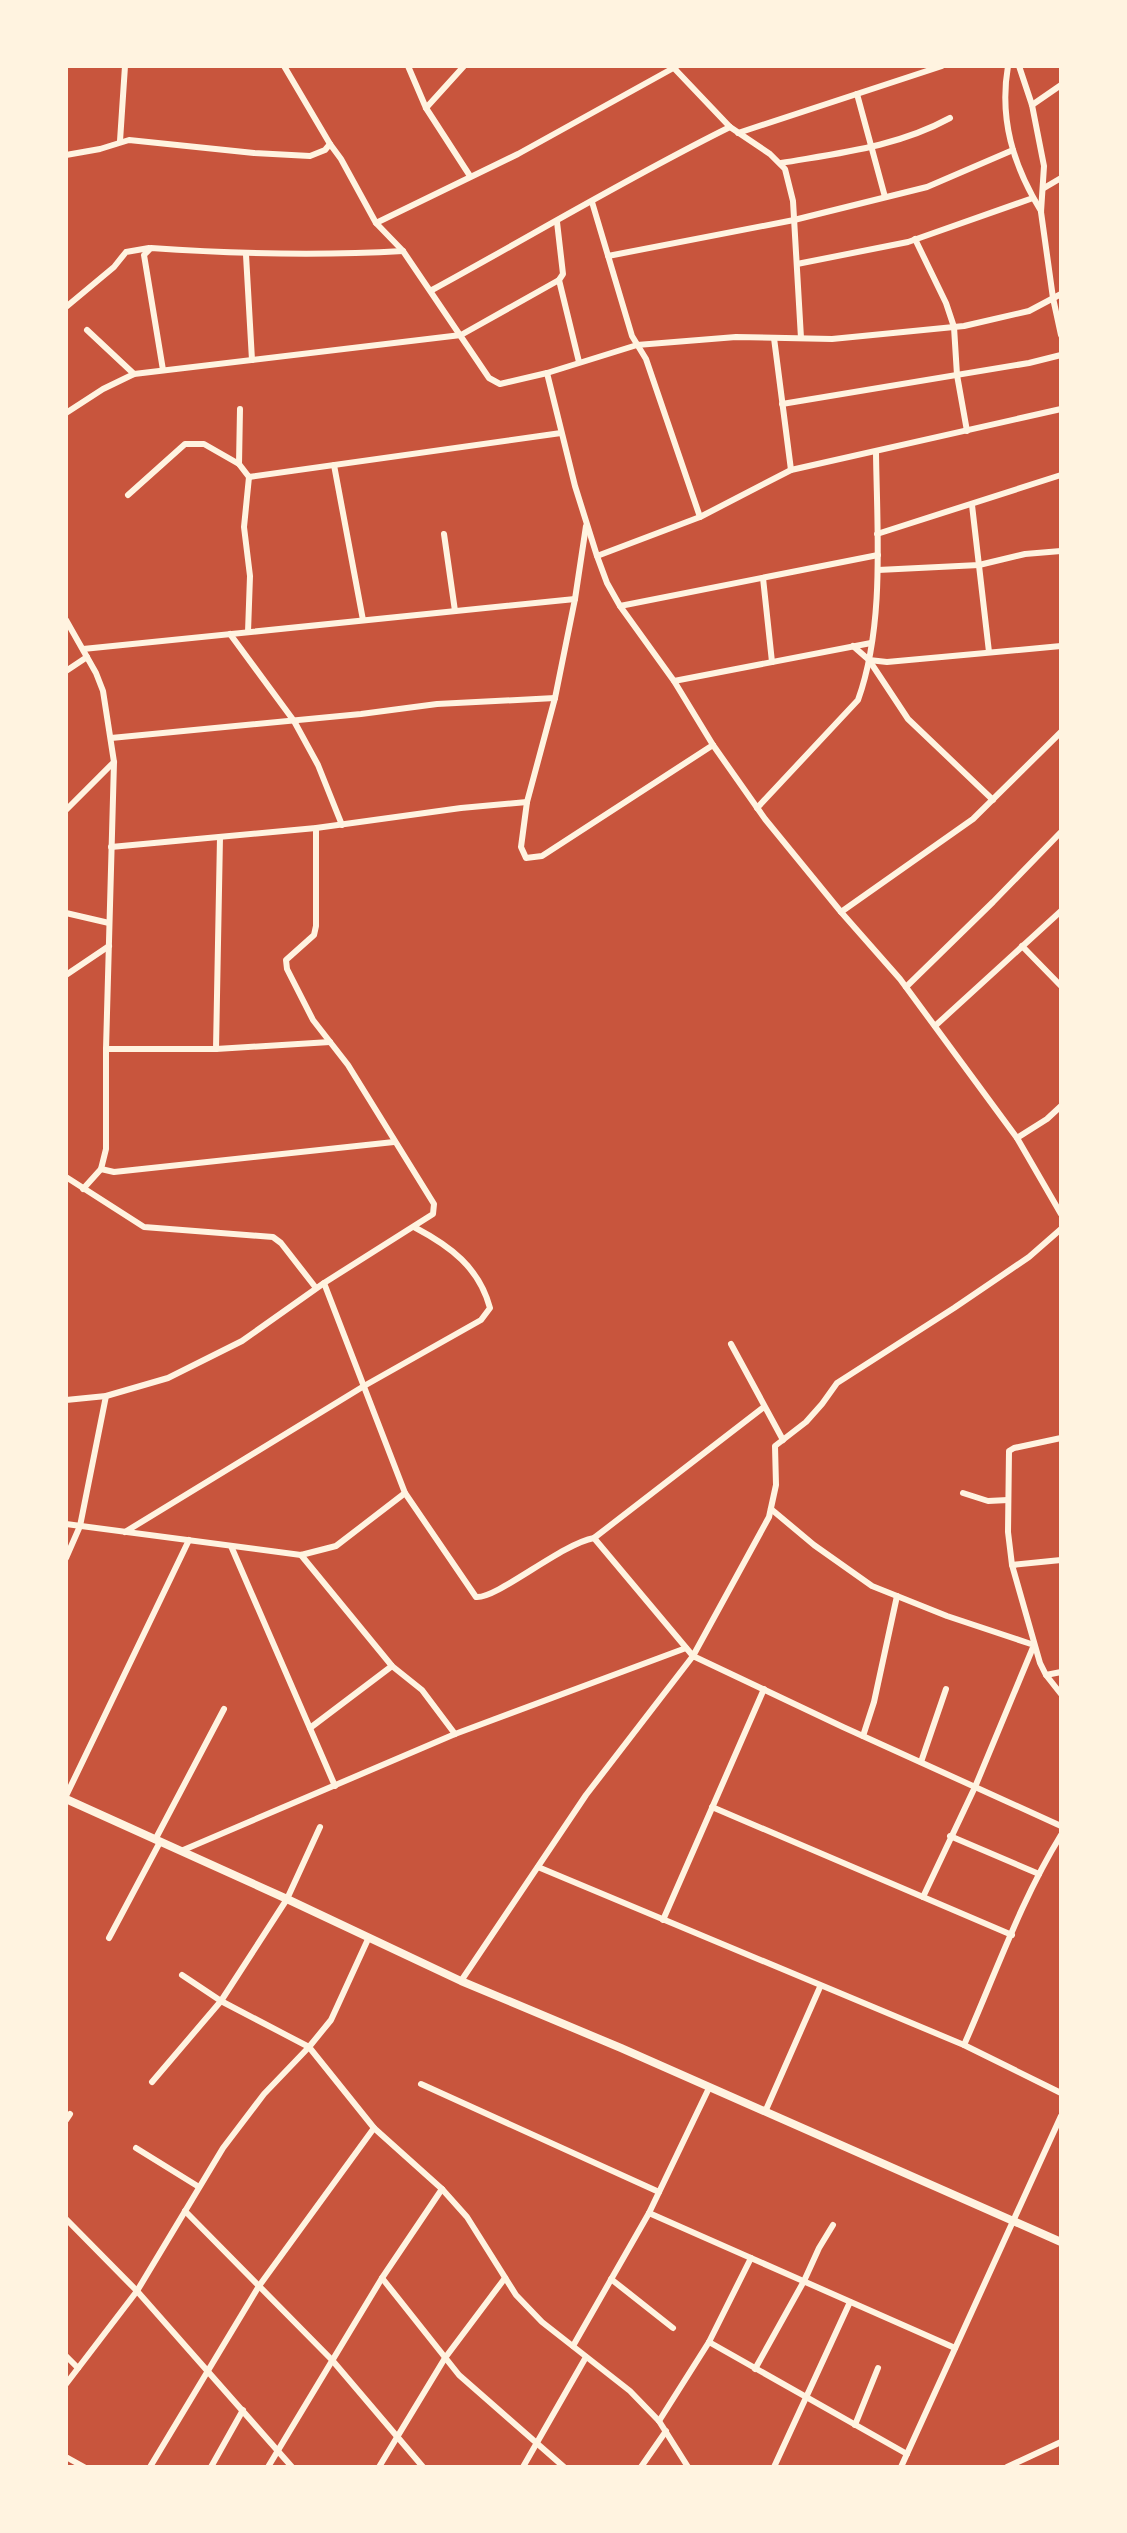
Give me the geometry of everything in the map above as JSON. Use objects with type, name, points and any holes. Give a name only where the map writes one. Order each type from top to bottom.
[{"type":"main road","points":[[66,1797],[461,1981],[1061,2242]]},
{"type":"street","points":[[120,141],[125,66]]},
{"type":"street","points":[[284,66],[376,223],[403,251],[494,382],[500,384],[637,345],[707,339],[832,339],[954,327],[999,320],[1029,311],[1061,294]]},
{"type":"street","points":[[408,66],[426,108],[470,176]]},
{"type":"street","points":[[426,108],[464,66]]},
{"type":"street","points":[[738,133],[942,66]]},
{"type":"street","points":[[1008,66],[1004,88],[1006,127],[1041,212]]},
{"type":"street","points":[[1019,66],[1032,105],[1044,166],[1041,212],[1061,335]]},
{"type":"street","points":[[376,223],[518,154],[674,67],[730,127],[781,163],[788,175],[794,220],[801,338]]},
{"type":"street","points":[[1032,105],[1061,85]]},
{"type":"street","points":[[857,94],[885,197]]},
{"type":"street","points":[[781,163],[872,148],[928,130],[950,118]]},
{"type":"street","points":[[432,290],[662,161],[730,127]]},
{"type":"street","points":[[66,155],[129,140],[310,156],[325,150],[330,144]]},
{"type":"street","points":[[608,256],[794,220],[927,187],[1013,150]]},
{"type":"street","points":[[1044,188],[1061,178]]},
{"type":"street","points":[[797,264],[915,239],[1033,198]]},
{"type":"street","points":[[592,202],[632,336],[646,359],[700,517]]},
{"type":"street","points":[[66,413],[103,389],[134,374],[461,335],[559,280],[563,274],[557,222]]},
{"type":"street","points":[[915,239],[946,303],[954,327],[957,375],[967,431]]},
{"type":"street","points":[[66,307],[114,267],[126,252],[151,248],[246,255],[403,251]]},
{"type":"street","points":[[151,248],[144,255],[163,370]]},
{"type":"street","points":[[246,255],[252,360]]},
{"type":"street","points":[[559,280],[579,362]]},
{"type":"street","points":[[87,330],[134,374]]},
{"type":"street","points":[[774,338],[791,470]]},
{"type":"street","points":[[782,404],[1061,355]]},
{"type":"street","points":[[547,373],[586,522],[607,583],[620,606],[674,681],[757,808],[906,987],[1017,1138],[1061,1214]]},
{"type":"street","points":[[239,464],[240,409]]},
{"type":"street","points":[[597,556],[700,517],[791,470],[1061,409]]},
{"type":"street","points":[[249,477],[561,433]]},
{"type":"street","points":[[128,495],[185,444],[204,444],[239,464],[249,477],[244,527],[250,576],[248,632]]},
{"type":"street","points":[[757,808],[858,700],[869,660],[878,570],[876,453]]},
{"type":"street","points":[[334,465],[363,620]]},
{"type":"street","points":[[877,534],[1061,475]]},
{"type":"street","points":[[972,505],[989,652]]},
{"type":"street","points":[[586,522],[575,599],[555,698],[527,802],[521,847],[526,858],[542,856],[713,745]]},
{"type":"street","points":[[444,534],[455,611]]},
{"type":"street","points":[[878,570],[979,565],[1025,554],[1061,551]]},
{"type":"street","points":[[620,606],[878,555]]},
{"type":"street","points":[[763,578],[772,662]]},
{"type":"street","points":[[83,649],[575,599]]},
{"type":"street","points":[[66,620],[103,691],[114,762],[106,1149],[101,1169],[83,1189]]},
{"type":"street","points":[[230,634],[294,721],[318,765],[342,825]]},
{"type":"street","points":[[674,681],[871,643]]},
{"type":"street","points":[[853,646],[869,660],[908,719],[993,800]]},
{"type":"street","points":[[869,660],[887,662],[1061,646]]},
{"type":"street","points":[[66,671],[87,657]]},
{"type":"street","points":[[111,738],[437,704],[555,698]]},
{"type":"street","points":[[841,912],[973,819],[1061,732]]},
{"type":"street","points":[[66,810],[114,762]]},
{"type":"street","points":[[111,847],[316,828],[527,802]]},
{"type":"street","points":[[66,1400],[106,1396],[168,1378],[242,1341],[316,1288],[433,1214],[434,1204],[348,1065],[313,1020],[287,969],[286,960],[314,935],[316,926],[316,828]]},
{"type":"street","points":[[906,987],[1061,832]]},
{"type":"street","points":[[216,1049],[220,837]]},
{"type":"street","points":[[935,1026],[1061,911]]},
{"type":"street","points":[[66,913],[109,923]]},
{"type":"street","points":[[66,975],[109,946]]},
{"type":"street","points":[[1022,946],[1061,986]]},
{"type":"street","points":[[106,1049],[216,1049],[330,1042]]},
{"type":"street","points":[[1017,1138],[1061,1106]]},
{"type":"street","points":[[101,1169],[114,1172],[394,1142]]},
{"type":"street","points":[[67,1179],[132,1221],[152,1229],[273,1237],[316,1288]]},
{"type":"street","points":[[125,1532],[364,1386],[481,1320],[490,1308],[485,1291],[465,1260],[441,1241],[414,1227]]},
{"type":"street","points":[[461,1981],[586,1795],[693,1656],[769,1517],[776,1485],[775,1446],[806,1422],[837,1383],[1017,1266],[1061,1229]]},
{"type":"street","points":[[324,1283],[405,1493],[476,1597],[488,1596],[542,1561],[583,1540],[594,1538],[764,1407]]},
{"type":"street","points":[[731,1344],[783,1440]]},
{"type":"street","points":[[66,1558],[80,1526],[106,1396]]},
{"type":"street","points":[[1061,1438],[1009,1451],[1008,1500],[1012,1565],[1034,1645],[1046,1675],[1061,1694]]},
{"type":"street","points":[[66,1524],[301,1555],[336,1546],[405,1493]]},
{"type":"street","points":[[963,1493],[988,1501],[1008,1500]]},
{"type":"street","points":[[771,1509],[814,1545],[872,1586],[947,1616],[1034,1645]]},
{"type":"street","points":[[594,1538],[693,1656],[1061,1826]]},
{"type":"street","points":[[66,1797],[189,1540]]},
{"type":"street","points":[[231,1546],[335,1786]]},
{"type":"street","points":[[301,1555],[392,1666],[422,1690],[455,1734]]},
{"type":"street","points":[[1012,1565],[1061,1560]]},
{"type":"street","points":[[863,1736],[874,1702],[897,1596]]},
{"type":"street","points":[[923,1897],[975,1787],[1034,1645]]},
{"type":"street","points":[[179,1852],[455,1734],[686,1648]]},
{"type":"street","points":[[310,1728],[392,1666]]},
{"type":"street","points":[[1046,1675],[1061,1672]]},
{"type":"street","points":[[663,1920],[764,1689]]},
{"type":"street","points":[[921,1762],[946,1689]]},
{"type":"street","points":[[109,1938],[224,1709]]},
{"type":"street","points":[[712,1807],[1012,1935]]},
{"type":"street","points":[[152,2082],[221,2001],[287,1899],[320,1827]]},
{"type":"street","points":[[964,2045],[1039,1874],[1061,1835]]},
{"type":"street","points":[[950,1836],[1039,1874]]},
{"type":"street","points":[[538,1867],[964,2045],[1061,2093]]},
{"type":"street","points":[[66,2384],[137,2291],[223,2148],[264,2094],[331,2020],[369,1937]]},
{"type":"street","points":[[182,1975],[221,2001],[309,2047],[374,2128],[442,2189],[467,2217],[505,2278],[542,2322],[630,2391],[659,2421],[688,2467]]},
{"type":"street","points":[[765,2112],[820,1987]]},
{"type":"street","points":[[421,2084],[659,2192]]},
{"type":"street","points":[[573,2346],[649,2213],[709,2088]]},
{"type":"street","points":[[901,2467],[1061,2116]]},
{"type":"street","points":[[150,2467],[259,2286],[374,2128]]},
{"type":"street","points":[[136,2148],[199,2187]]},
{"type":"street","points":[[268,2467],[382,2278],[442,2189]]},
{"type":"street","points":[[185,2211],[332,2360],[423,2467]]},
{"type":"street","points":[[649,2213],[955,2348]]},
{"type":"street","points":[[67,2222],[137,2291],[292,2467]]},
{"type":"street","points":[[755,2369],[833,2225]]},
{"type":"street","points":[[659,2421],[709,2342],[751,2258]]},
{"type":"street","points":[[382,2278],[459,2375],[564,2467]]},
{"type":"street","points":[[379,2467],[445,2358],[505,2278]]},
{"type":"street","points":[[611,2279],[673,2328]]},
{"type":"street","points":[[774,2467],[850,2302]]},
{"type":"street","points":[[709,2342],[907,2454]]},
{"type":"street","points":[[66,2356],[78,2368]]},
{"type":"street","points":[[523,2467],[586,2357]]},
{"type":"street","points":[[855,2425],[878,2368]]},
{"type":"street","points":[[211,2467],[243,2410]]},
{"type":"street","points":[[641,2467],[666,2431]]},
{"type":"street","points":[[1007,2467],[1061,2442]]},
{"type":"street","points":[[66,2457],[84,2467]]}]
